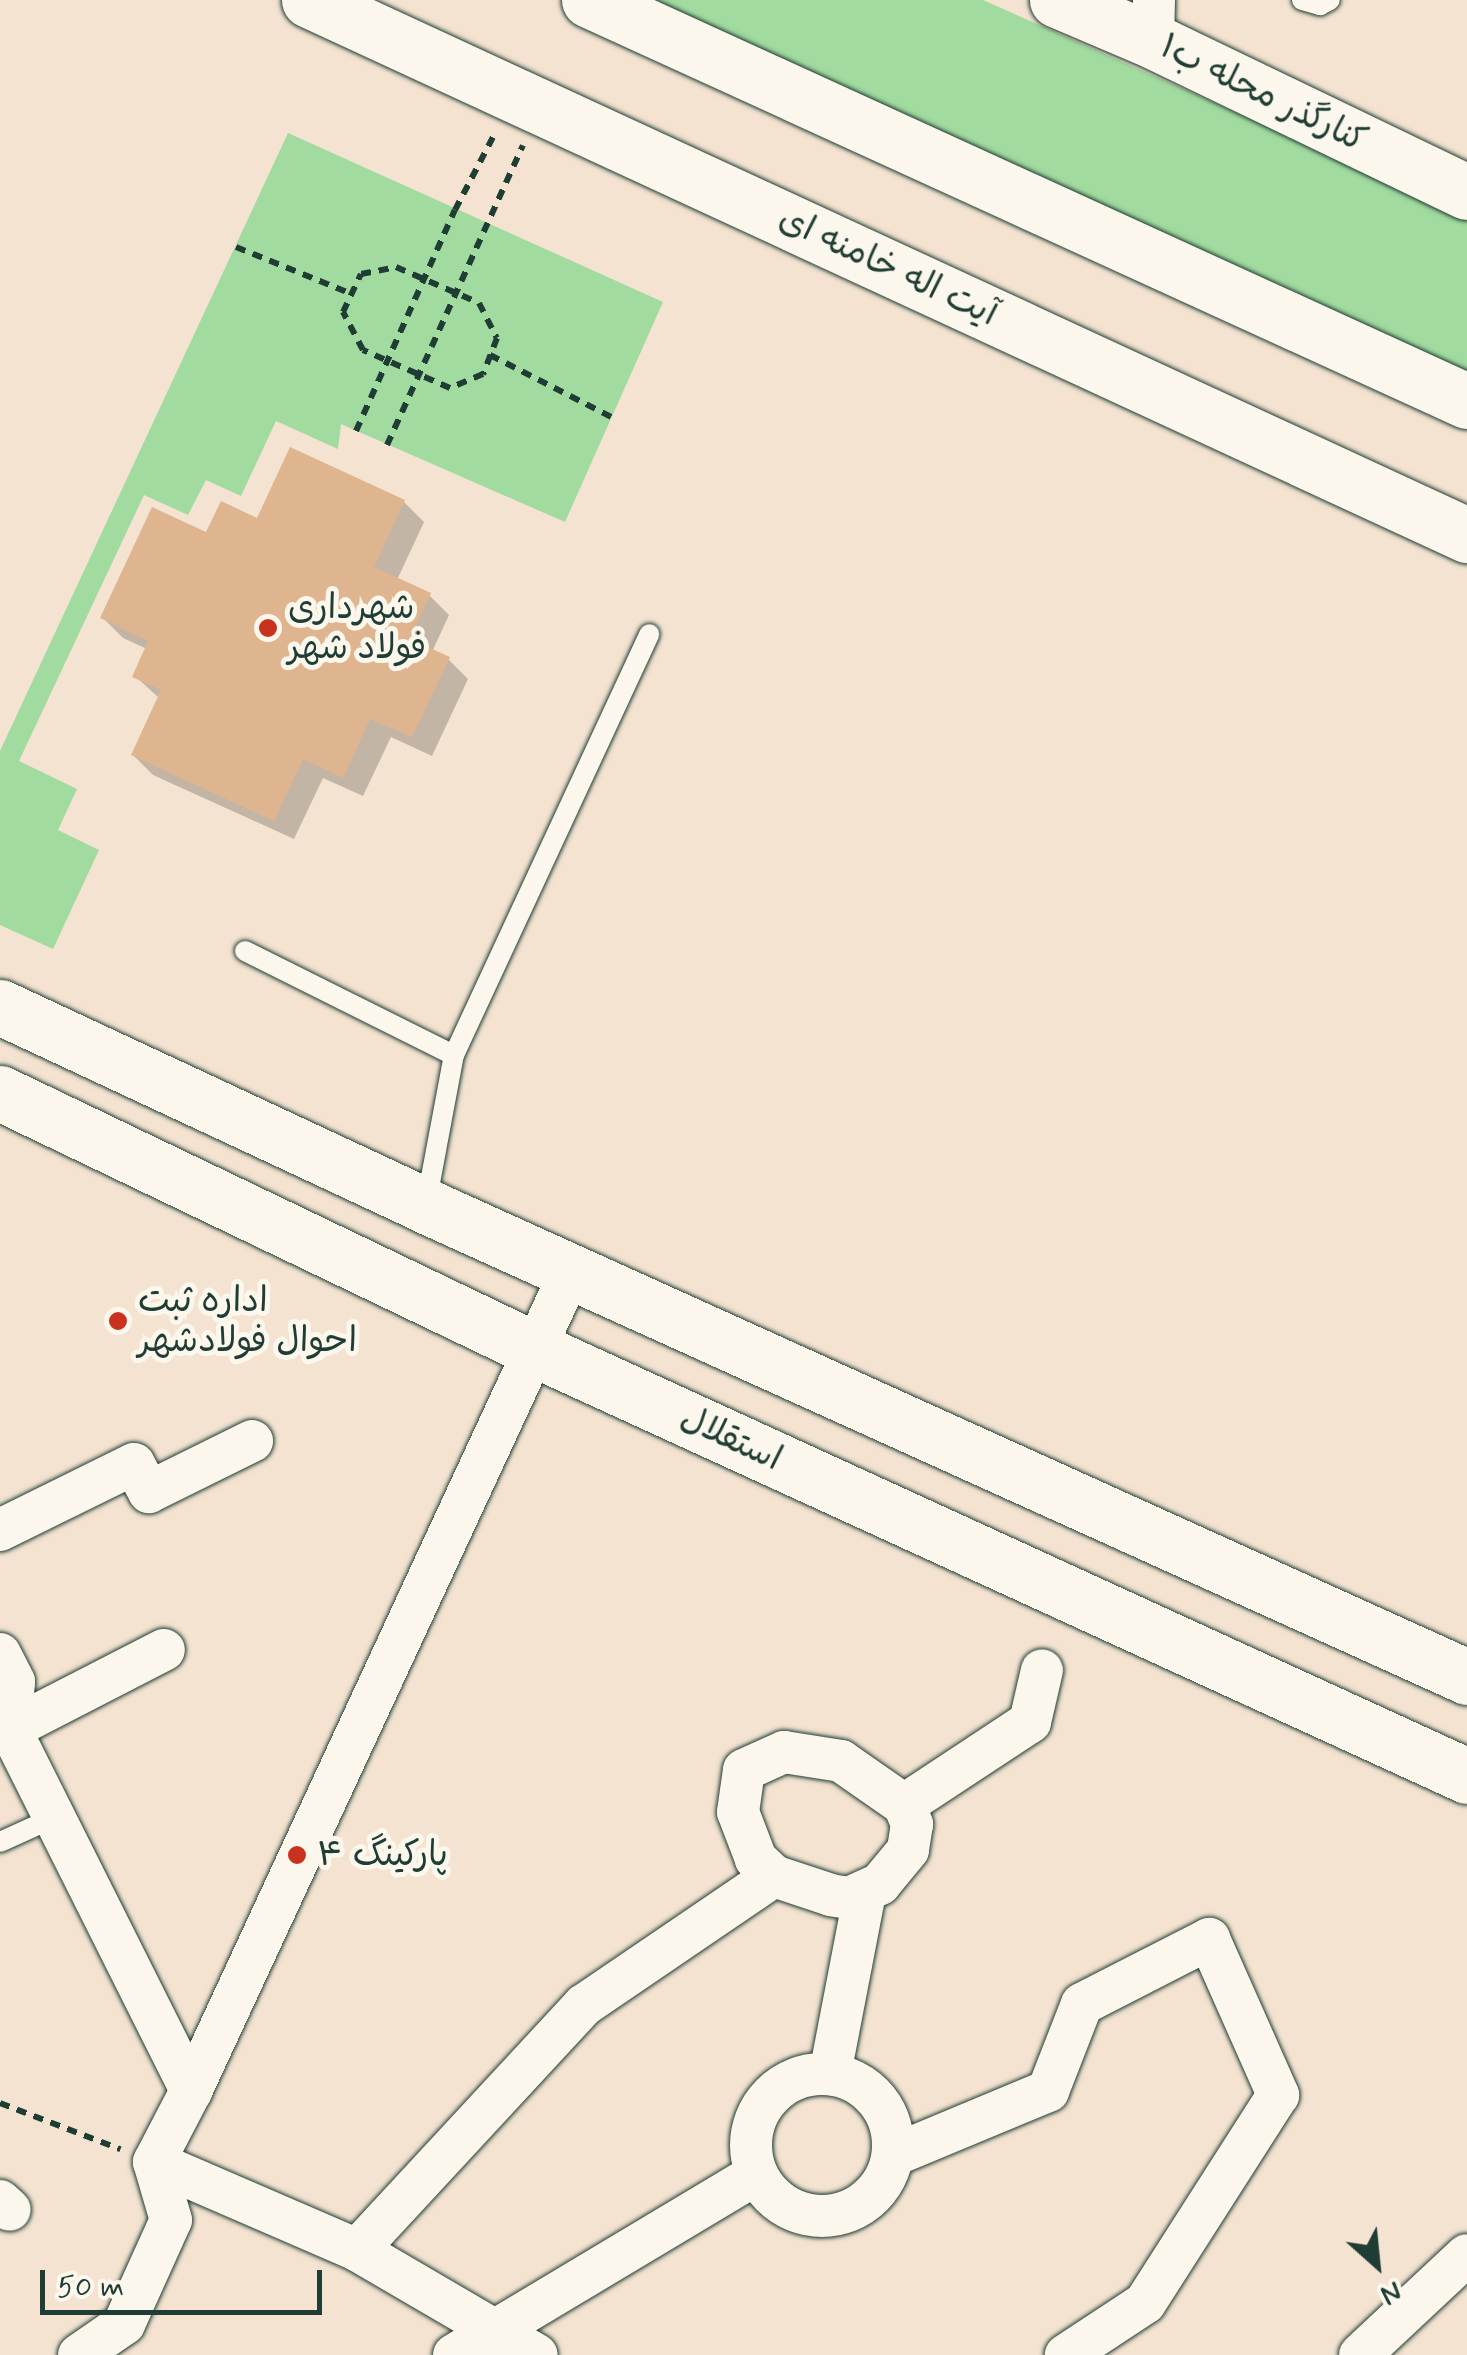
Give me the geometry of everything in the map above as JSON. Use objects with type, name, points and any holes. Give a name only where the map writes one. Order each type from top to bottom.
[{"type":"street","name":"آیت اله خامنه ای","points":[[309,0],[1467,535]]},
{"type":"street","points":[[589,0],[1467,402]]},
{"type":"street","name":"کنارگذر محله ب۱","points":[[1057,0],[1153,20],[1467,192]]},
{"type":"street","points":[[0,1007],[426,1206],[1467,1677]]},
{"type":"street","name":"استقلال","points":[[0,1093],[534,1349],[1467,1776]]},
{"type":"street","points":[[79,2355],[124,2324],[172,2220],[154,2162],[191,2091],[571,1271]]},
{"type":"street","points":[[0,1530],[134,1464],[149,1492],[252,1441]]},
{"type":"street","points":[[164,1650],[6,1688],[54,1818],[191,2091]]},
{"type":"street","points":[[904,1805],[1030,1722],[1042,1670]]},
{"type":"street","points":[[784,1752],[840,1761],[904,1805],[912,1824],[908,1850],[880,1884],[849,1898],[831,1896],[774,1876],[756,1860],[738,1812],[744,1770],[784,1752]]},
{"type":"street","points":[[357,2250],[584,2005],[774,1876]]},
{"type":"street","points":[[830,2074],[865,1892]]},
{"type":"street","points":[[894,2154],[1048,2091],[1082,2004],[1209,1939],[1278,2096],[1145,2302],[1066,2355]]},
{"type":"street","points":[[830,2074],[854,2080],[874,2095],[886,2112],[894,2154],[876,2193],[839,2215],[814,2216],[790,2210],[770,2195],[756,2174],[750,2150],[752,2125],[764,2103],[782,2085],[805,2075],[830,2074]]},
{"type":"street","points":[[154,2162],[357,2250],[486,2345],[538,2355]]},
{"type":"street","points":[[454,2355],[486,2345],[756,2174]]},
{"type":"street","points":[[1360,2355],[1467,2255]]},
{"type":"lane","points":[[1302,0],[1320,5],[1330,0]]},
{"type":"lane","points":[[426,1206],[454,1055],[649,634]]},
{"type":"lane","points":[[245,951],[454,1055]]},
{"type":"lane","points":[[0,1842],[54,1818]]},
{"type":"path","points":[[356,431],[424,279],[528,100]]},
{"type":"path","points":[[387,444],[455,293],[528,100]]},
{"type":"path","points":[[236,246],[352,294]]},
{"type":"path","points":[[396,267],[455,293],[479,303],[497,338],[483,374],[450,388],[363,350],[343,312],[361,274],[396,267]]},
{"type":"path","points":[[490,355],[611,417]]},
{"type":"path","points":[[0,2103],[154,2162]]},
{"type":"green space","points":[[647,0],[983,0],[1467,215],[1467,380]]},
{"type":"green space","points":[[288,133],[663,302],[565,522],[341,424],[338,449],[276,421],[241,496],[206,480],[188,515],[144,495],[19,761],[77,789],[58,830],[99,850],[53,949],[0,925],[0,751]]},
{"type":"building","name":"شهرداری فولاد شهر","points":[[290,447],[405,500],[374,567],[431,593],[410,639],[450,657],[412,737],[370,719],[343,778],[303,759],[274,821],[131,755],[161,690],[132,677],[148,641],[100,618],[152,507],[206,532],[221,501],[257,518]]},
{"type":"place","name":"شهرداری فولاد شهر","points":[[268,628]]},
{"type":"place","name":"اداره ثبت احوال فولادشهر","points":[[118,1321]]},
{"type":"place","name":"پارکینگ ۴","points":[[297,1855]]}]
